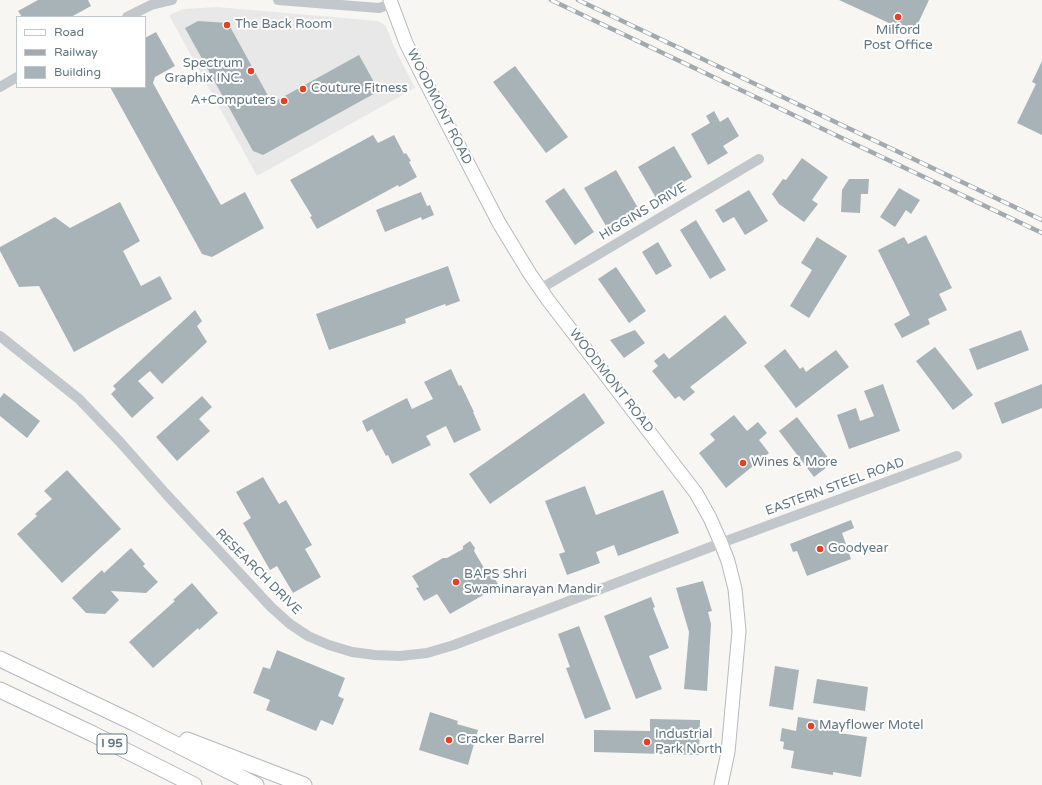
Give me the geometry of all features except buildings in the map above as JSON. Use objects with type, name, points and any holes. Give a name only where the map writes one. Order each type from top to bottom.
[{"type":"highway","name":"I 95","points":[[0,659],[103,707],[256,785]]},
{"type":"highway","name":"I 95","points":[[0,690],[194,785]]},
{"type":"highway","points":[[29,704],[172,785]]},
{"type":"highway","points":[[103,707],[304,785]]},
{"type":"main road","name":"WOODMONT ROAD","points":[[391,2],[406,43],[499,223],[540,289],[696,493],[710,518],[721,543],[728,561],[735,589],[739,631],[728,752],[721,785]]},
{"type":"street","points":[[129,16],[149,3],[172,0]]},
{"type":"street","points":[[278,0],[379,8],[391,2]]},
{"type":"street","points":[[0,87],[16,78]]},
{"type":"street","name":"HIGGINS DRIVE","points":[[540,289],[760,159]]},
{"type":"street","name":"RESEARCH DRIVE","points":[[0,336],[79,399],[271,607],[290,624],[308,636],[346,650],[375,655],[393,656],[434,651],[454,645],[721,543]]},
{"type":"street","name":"EASTERN STEEL ROAD","points":[[721,543],[957,456]]},
{"type":"shaded area","points":[[217,7],[378,21],[386,26],[394,47],[415,88],[257,176],[169,15],[184,9]]},
{"type":"railway","points":[[551,0],[1042,233]]},
{"type":"railway","points":[[578,0],[1042,220]]},
{"type":"place","name":"Milford Post Office","points":[[898,17]]},
{"type":"place","name":"The Back Room","points":[[227,25]]},
{"type":"place","name":"Spectrum Graphix INC.","points":[[251,71]]},
{"type":"place","name":"Couture Fitness","points":[[303,89]]},
{"type":"place","name":"A+Computers","points":[[284,101]]},
{"type":"place","name":"Wines & More","points":[[743,463]]},
{"type":"place","name":"Goodyear","points":[[820,549]]},
{"type":"place","name":"BAPS Shri Swaminarayan Mandir","points":[[456,582]]},
{"type":"place","name":"Mayflower Motel","points":[[811,726]]},
{"type":"place","name":"Cracker Barrel","points":[[449,740]]},
{"type":"place","name":"Industrial Park North","points":[[647,742]]}]
